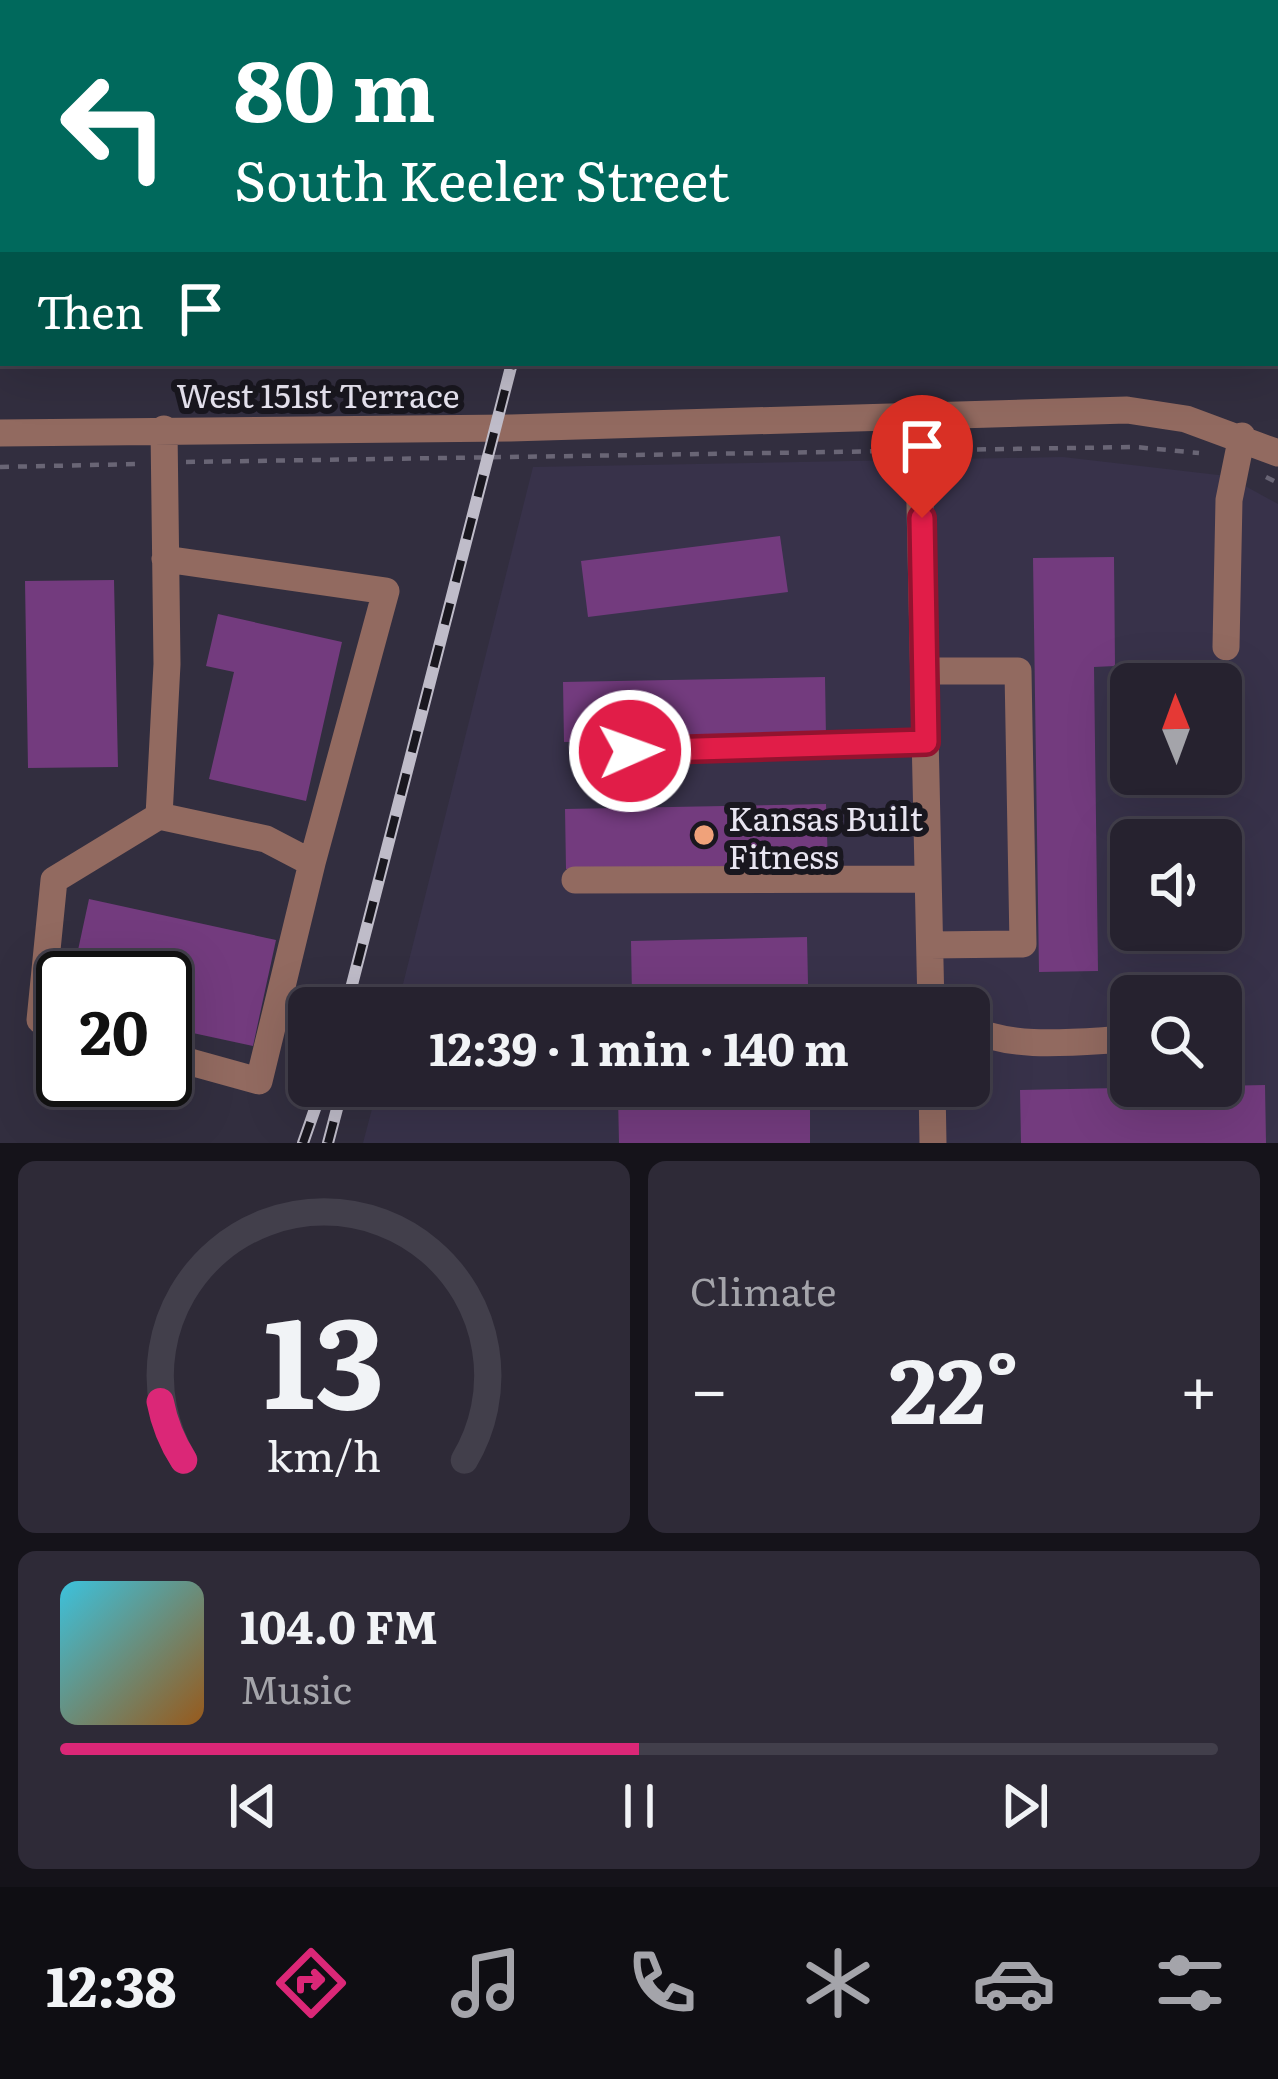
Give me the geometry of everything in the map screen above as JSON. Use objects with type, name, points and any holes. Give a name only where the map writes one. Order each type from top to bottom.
[{"type":"street","name":"West 151st Terrace","points":[[0,433],[511,428],[1127,410],[1186,418],[1278,453]]},
{"type":"street","points":[[918,414],[931,987]]},
{"type":"street","points":[[159,816],[166,664],[164,429]]},
{"type":"street","points":[[1226,647],[1229,500],[1242,436]]},
{"type":"street","points":[[165,559],[386,591],[259,1081],[192,1062]]},
{"type":"street","points":[[926,671],[1018,671],[1023,944],[930,945]]},
{"type":"street","points":[[584,752],[926,742]]},
{"type":"street","points":[[47,951],[54,880],[159,816],[266,839],[312,863]]},
{"type":"street","points":[[575,880],[928,879]]},
{"type":"street","points":[[990,1036],[1110,1040]]},
{"type":"street","points":[[932,1107],[932,1143]]},
{"type":"path","points":[[0,467],[568,459]]},
{"type":"shaded area","points":[[1063,457],[1227,476],[1278,504],[1278,1143],[363,1143],[372,1107],[990,1107],[990,987],[402,987],[533,467]]},
{"type":"building","points":[[780,536],[788,592],[588,617],[581,561]]},
{"type":"building","points":[[1114,557],[1115,663],[1094,667],[1098,971],[1039,972],[1033,558]]},
{"type":"building","points":[[114,580],[118,767],[28,768],[25,581]]},
{"type":"building","points":[[218,614],[342,642],[306,801],[209,779],[234,672],[206,666]]},
{"type":"building","points":[[825,677],[826,737],[564,742],[563,682]]},
{"type":"building","points":[[826,804],[828,865],[566,869],[565,809]]},
{"type":"building","points":[[89,899],[276,940],[253,1046],[192,1033],[192,951],[78,951]]},
{"type":"building","points":[[807,937],[808,984],[632,987],[631,941]]},
{"type":"building","points":[[1242,1085],[1265,1085],[1266,1143],[1021,1143],[1020,1090],[1110,1088],[1110,1107],[1242,1107]]},
{"type":"building","points":[[618,1107],[810,1107],[810,1143],[619,1143]]},
{"type":"railway","points":[[351,987],[511,366]]},
{"type":"railway","points":[[303,1143],[316,1107]]},
{"type":"railway","points":[[328,1143],[337,1107]]},
{"type":"place","name":"Kansas Built Fitness","points":[[704,835]]},
{"type":"route","points":[[630,751],[926,742],[922,518]]}]
